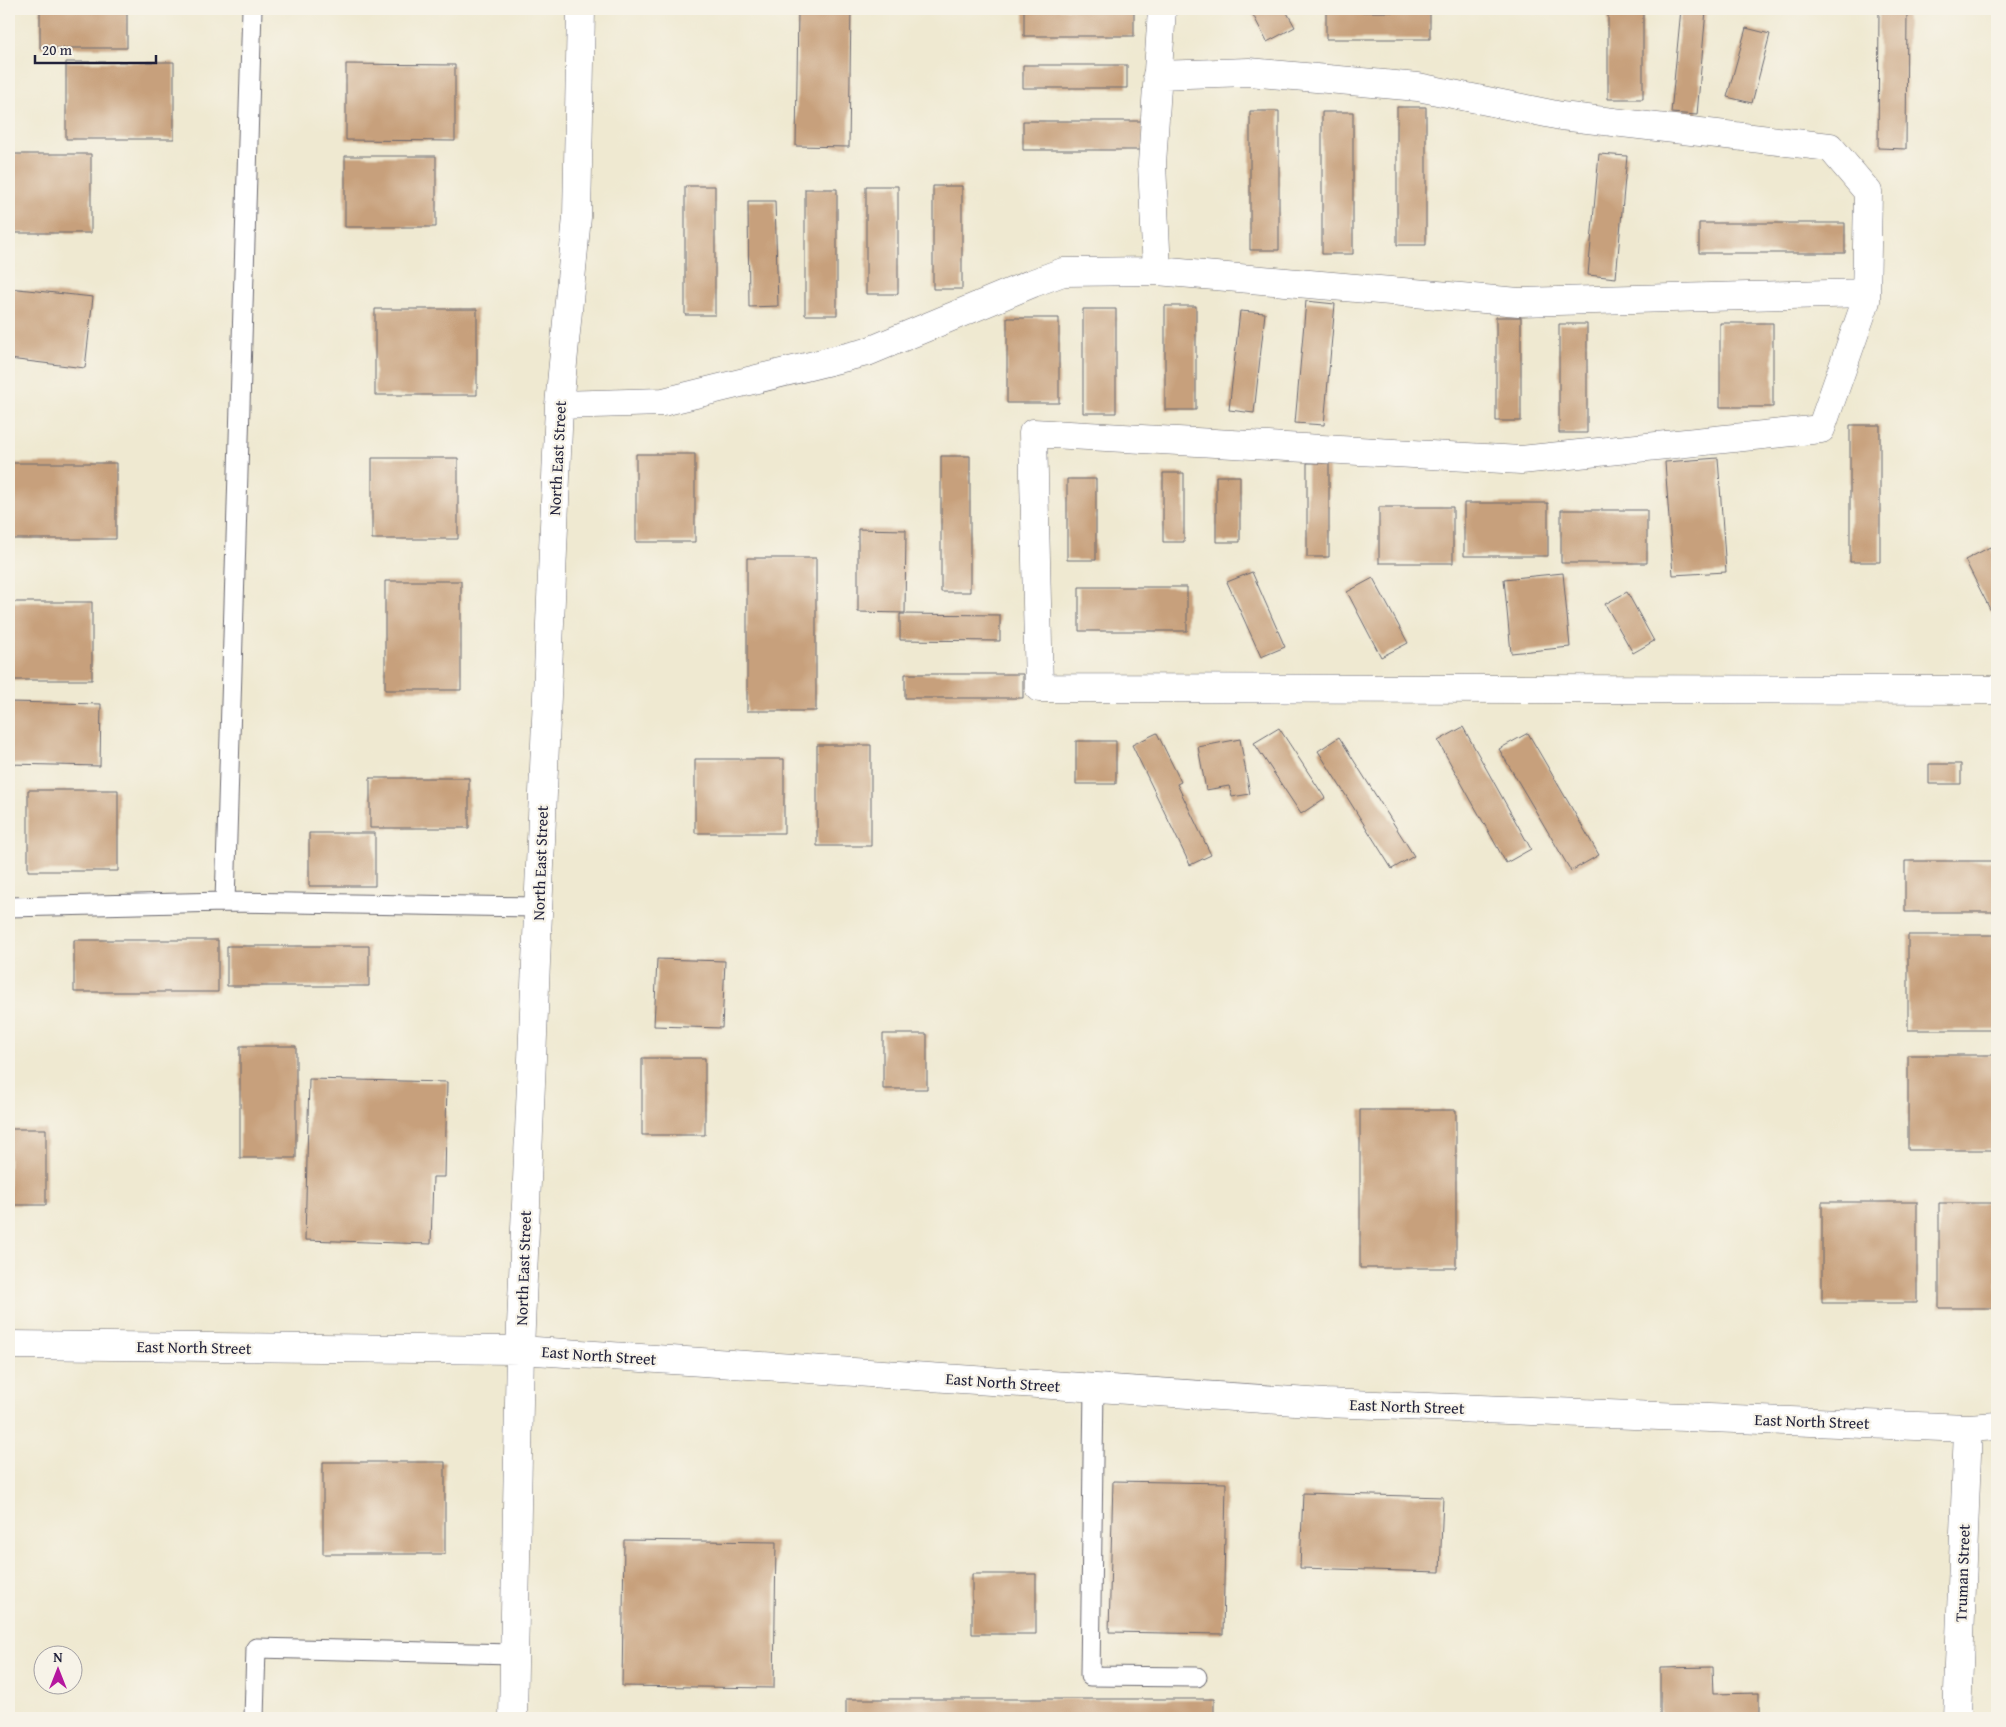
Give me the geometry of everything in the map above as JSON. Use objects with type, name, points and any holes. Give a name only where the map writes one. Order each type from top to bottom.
[{"type":"street","name":"North East Street","points":[[513,1718],[520,1350],[559,405],[577,218],[581,9]]},
{"type":"street","points":[[1157,271],[1152,164],[1162,9]]},
{"type":"street","points":[[1158,74],[1249,72],[1418,87],[1561,116],[1830,147],[1868,192],[1866,301],[1821,429],[1521,460],[1033,434],[1039,688],[1997,690]]},
{"type":"street","points":[[559,405],[663,402],[867,352],[1033,282],[1063,272],[1157,271],[1519,302],[1866,293]]},
{"type":"street","name":"East North Street","points":[[9,1345],[520,1350],[1325,1403],[1968,1428],[1997,1426]]},
{"type":"street","name":"Truman Street","points":[[1957,1718],[1968,1428]]},
{"type":"lane","points":[[226,902],[252,9]]},
{"type":"lane","points":[[9,907],[226,902],[538,907]]},
{"type":"lane","points":[[1094,1388],[1090,1676],[1197,1677]]},
{"type":"lane","points":[[254,1718],[256,1648],[514,1654]]},
{"type":"building","points":[[40,9],[127,9],[127,48],[40,48]]},
{"type":"building","points":[[798,9],[851,9],[849,147],[796,146]]},
{"type":"building","points":[[1024,9],[1134,9],[1134,36],[1024,36]]},
{"type":"building","points":[[1250,9],[1285,9],[1295,27],[1267,42]]},
{"type":"building","points":[[1608,9],[1643,9],[1643,99],[1608,99]]},
{"type":"building","points":[[1681,9],[1706,10],[1697,115],[1671,113]]},
{"type":"building","points":[[1879,9],[1907,9],[1906,149],[1878,148]]},
{"type":"building","points":[[1326,12],[1430,12],[1430,39],[1326,39]]},
{"type":"building","points":[[1746,28],[1770,34],[1752,103],[1727,97]]},
{"type":"building","points":[[66,62],[174,62],[174,139],[66,139]]},
{"type":"building","points":[[346,64],[455,65],[455,141],[346,140]]},
{"type":"building","points":[[1023,65],[1127,65],[1127,88],[1023,88]]},
{"type":"building","points":[[1397,107],[1426,107],[1426,245],[1397,245]]},
{"type":"building","points":[[1250,111],[1279,111],[1279,250],[1250,250]]},
{"type":"building","points":[[1322,112],[1353,112],[1353,254],[1322,254]]},
{"type":"building","points":[[1023,121],[1143,121],[1143,150],[1023,150]]},
{"type":"building","points":[[9,154],[91,154],[91,233],[9,233]]},
{"type":"building","points":[[1599,154],[1627,156],[1616,278],[1588,275]]},
{"type":"building","points":[[345,156],[436,156],[436,227],[345,227]]},
{"type":"building","points":[[685,186],[715,186],[715,315],[685,315]]},
{"type":"building","points":[[866,186],[898,186],[898,294],[866,294]]},
{"type":"building","points":[[933,186],[962,186],[962,289],[933,289]]},
{"type":"building","points":[[805,189],[837,189],[837,315],[805,315]]},
{"type":"building","points":[[748,201],[775,201],[778,306],[749,307]]},
{"type":"building","points":[[1699,223],[1845,223],[1845,253],[1699,253]]},
{"type":"building","points":[[9,288],[93,297],[85,368],[9,359]]},
{"type":"building","points":[[1306,301],[1335,304],[1324,425],[1295,423]]},
{"type":"building","points":[[1165,306],[1196,306],[1196,410],[1165,410]]},
{"type":"building","points":[[375,309],[477,309],[477,395],[375,395]]},
{"type":"building","points":[[1083,309],[1116,309],[1116,413],[1083,413]]},
{"type":"building","points":[[1240,311],[1265,313],[1254,413],[1229,410]]},
{"type":"building","points":[[1496,317],[1521,317],[1521,421],[1496,421]]},
{"type":"building","points":[[1007,318],[1059,318],[1059,403],[1007,403]]},
{"type":"building","points":[[1720,323],[1773,323],[1773,407],[1720,407]]},
{"type":"building","points":[[1559,324],[1587,324],[1587,433],[1559,433]]},
{"type":"building","points":[[1850,425],[1880,425],[1880,562],[1850,562]]},
{"type":"building","points":[[636,454],[695,454],[695,542],[636,542]]},
{"type":"building","points":[[941,456],[970,456],[970,592],[941,592]]},
{"type":"building","points":[[372,458],[458,458],[458,539],[372,539]]},
{"type":"building","points":[[1718,458],[1726,572],[1673,575],[1665,462]]},
{"type":"building","points":[[9,463],[116,463],[116,539],[9,539]]},
{"type":"building","points":[[1307,463],[1329,463],[1329,557],[1307,557]]},
{"type":"building","points":[[1163,473],[1184,473],[1184,542],[1163,542]]},
{"type":"building","points":[[1216,476],[1240,476],[1240,542],[1216,542]]},
{"type":"building","points":[[1067,479],[1096,479],[1096,560],[1067,560]]},
{"type":"building","points":[[1464,503],[1548,503],[1548,556],[1464,556]]},
{"type":"building","points":[[1379,507],[1453,507],[1453,563],[1379,563]]},
{"type":"building","points":[[1561,510],[1647,510],[1647,563],[1561,563]]},
{"type":"building","points":[[858,529],[906,530],[905,613],[858,612]]},
{"type":"building","points":[[1990,547],[1997,561],[1997,623],[1965,560]]},
{"type":"building","points":[[747,558],[816,558],[816,711],[747,711]]},
{"type":"building","points":[[1252,572],[1285,647],[1261,657],[1227,582]]},
{"type":"building","points":[[1563,573],[1570,647],[1511,653],[1504,579]]},
{"type":"building","points":[[1373,578],[1408,643],[1381,657],[1347,592]]},
{"type":"building","points":[[385,581],[461,581],[461,690],[385,690]]},
{"type":"building","points":[[1079,587],[1187,587],[1187,631],[1079,631]]},
{"type":"building","points":[[1627,592],[1654,641],[1633,653],[1605,604]]},
{"type":"building","points":[[9,602],[92,602],[92,680],[9,680]]},
{"type":"building","points":[[900,614],[1000,615],[1000,641],[900,640]]},
{"type":"building","points":[[905,674],[1023,674],[1023,698],[905,698]]},
{"type":"building","points":[[9,702],[101,704],[100,766],[9,764]]},
{"type":"building","points":[[1463,727],[1531,849],[1506,863],[1438,741]]},
{"type":"building","points":[[1279,728],[1325,798],[1301,814],[1254,743]]},
{"type":"building","points":[[1157,733],[1181,782],[1177,784],[1211,855],[1190,865],[1132,745]]},
{"type":"building","points":[[1528,733],[1599,855],[1571,871],[1499,749]]},
{"type":"building","points":[[1339,737],[1414,856],[1392,869],[1318,751]]},
{"type":"building","points":[[1240,739],[1250,794],[1232,797],[1229,786],[1206,790],[1198,747]]},
{"type":"building","points":[[1076,741],[1116,741],[1116,784],[1076,784]]},
{"type":"building","points":[[817,745],[871,745],[871,846],[817,846]]},
{"type":"building","points":[[695,759],[784,759],[784,833],[695,833]]},
{"type":"building","points":[[1929,764],[1961,764],[1961,784],[1929,784]]},
{"type":"building","points":[[370,778],[469,778],[469,828],[370,828]]},
{"type":"building","points":[[28,790],[118,790],[118,871],[28,871]]},
{"type":"building","points":[[309,833],[375,833],[375,886],[309,886]]},
{"type":"building","points":[[1905,861],[1997,861],[1997,912],[1905,912]]},
{"type":"building","points":[[1908,935],[1997,935],[1997,1030],[1908,1030]]},
{"type":"building","points":[[74,940],[218,940],[218,992],[74,992]]},
{"type":"building","points":[[227,946],[369,946],[369,986],[227,986]]},
{"type":"building","points":[[657,959],[725,961],[722,1028],[654,1026]]},
{"type":"building","points":[[883,1034],[927,1034],[927,1089],[883,1089]]},
{"type":"building","points":[[240,1046],[296,1046],[296,1158],[240,1158]]},
{"type":"building","points":[[1908,1055],[1997,1055],[1997,1150],[1908,1150]]},
{"type":"building","points":[[642,1058],[705,1058],[705,1135],[642,1135]]},
{"type":"building","points":[[309,1079],[447,1082],[445,1177],[433,1177],[431,1244],[305,1240]]},
{"type":"building","points":[[1360,1110],[1456,1110],[1456,1268],[1360,1268]]},
{"type":"building","points":[[9,1129],[46,1129],[46,1205],[9,1205]]},
{"type":"building","points":[[1822,1202],[1917,1202],[1917,1303],[1822,1303]]},
{"type":"building","points":[[1939,1203],[1997,1203],[1997,1308],[1939,1308]]},
{"type":"building","points":[[323,1462],[445,1462],[445,1554],[323,1554]]},
{"type":"building","points":[[1113,1481],[1226,1483],[1223,1634],[1109,1632]]},
{"type":"building","points":[[1303,1493],[1443,1497],[1440,1572],[1300,1568]]},
{"type":"building","points":[[624,1540],[776,1542],[774,1688],[622,1686]]},
{"type":"building","points":[[972,1574],[1036,1574],[1036,1634],[972,1634]]},
{"type":"building","points":[[1713,1667],[1714,1694],[1759,1693],[1759,1718],[1660,1718],[1660,1668]]},
{"type":"building","points":[[846,1699],[1214,1699],[1214,1718],[846,1718]]}]
